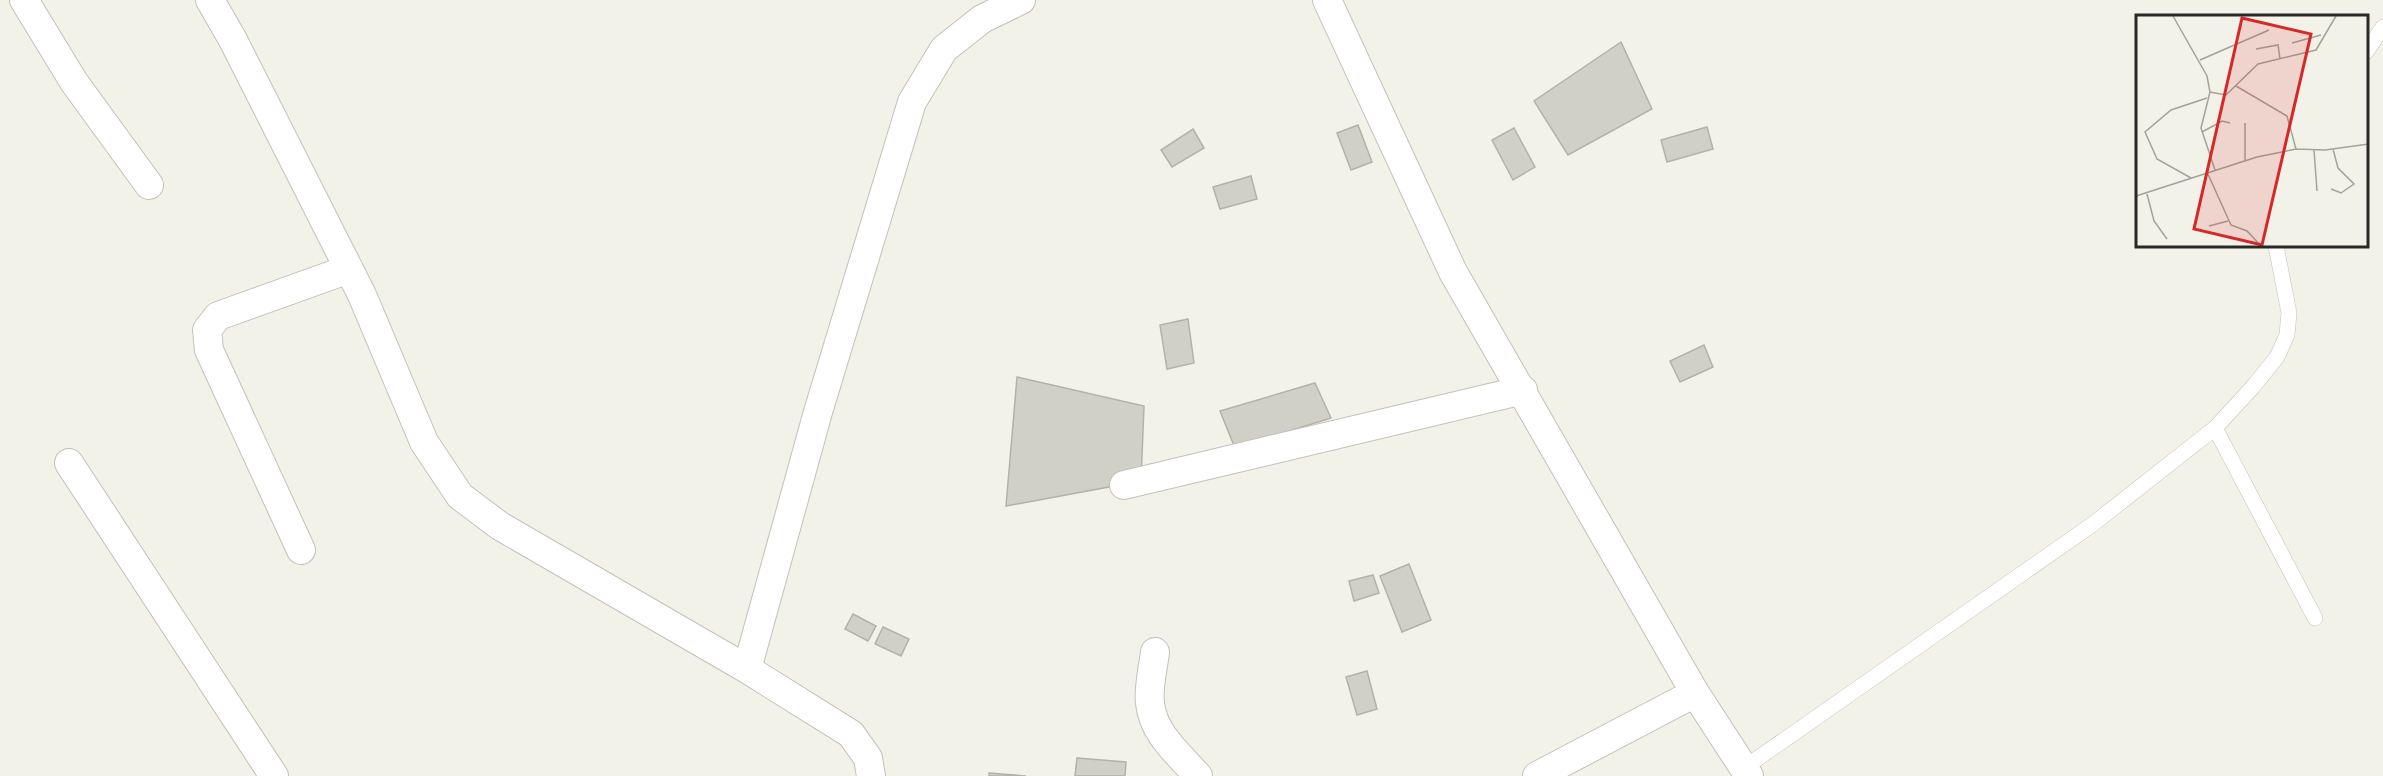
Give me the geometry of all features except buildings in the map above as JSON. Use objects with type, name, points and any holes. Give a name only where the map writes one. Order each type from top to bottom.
[{"type":"street","points":[[24,0],[74,82],[149,185]]},
{"type":"street","points":[[210,0],[233,40],[349,268],[424,442],[460,496],[500,526],[747,669],[851,734],[868,758],[871,776]]},
{"type":"street","points":[[747,669],[818,412],[912,102],[944,49],[982,19],[1021,0]]},
{"type":"street","points":[[1327,0],[1454,272],[1695,693],[1747,772]]},
{"type":"street","points":[[301,550],[209,350],[207,330],[218,316],[349,268]]},
{"type":"street","points":[[1124,485],[1523,390]]},
{"type":"street","points":[[69,463],[274,776]]},
{"type":"street","points":[[1155,652],[1150,701],[1152,717],[1159,732],[1198,776]]},
{"type":"street","points":[[1537,776],[1695,693]]},
{"type":"lane","points":[[2368,50],[2383,27]]},
{"type":"lane","points":[[1747,772],[2093,524],[2215,428],[2277,357],[2287,335],[2289,313],[2276,248]]},
{"type":"lane","points":[[2215,428],[2315,618]]}]
